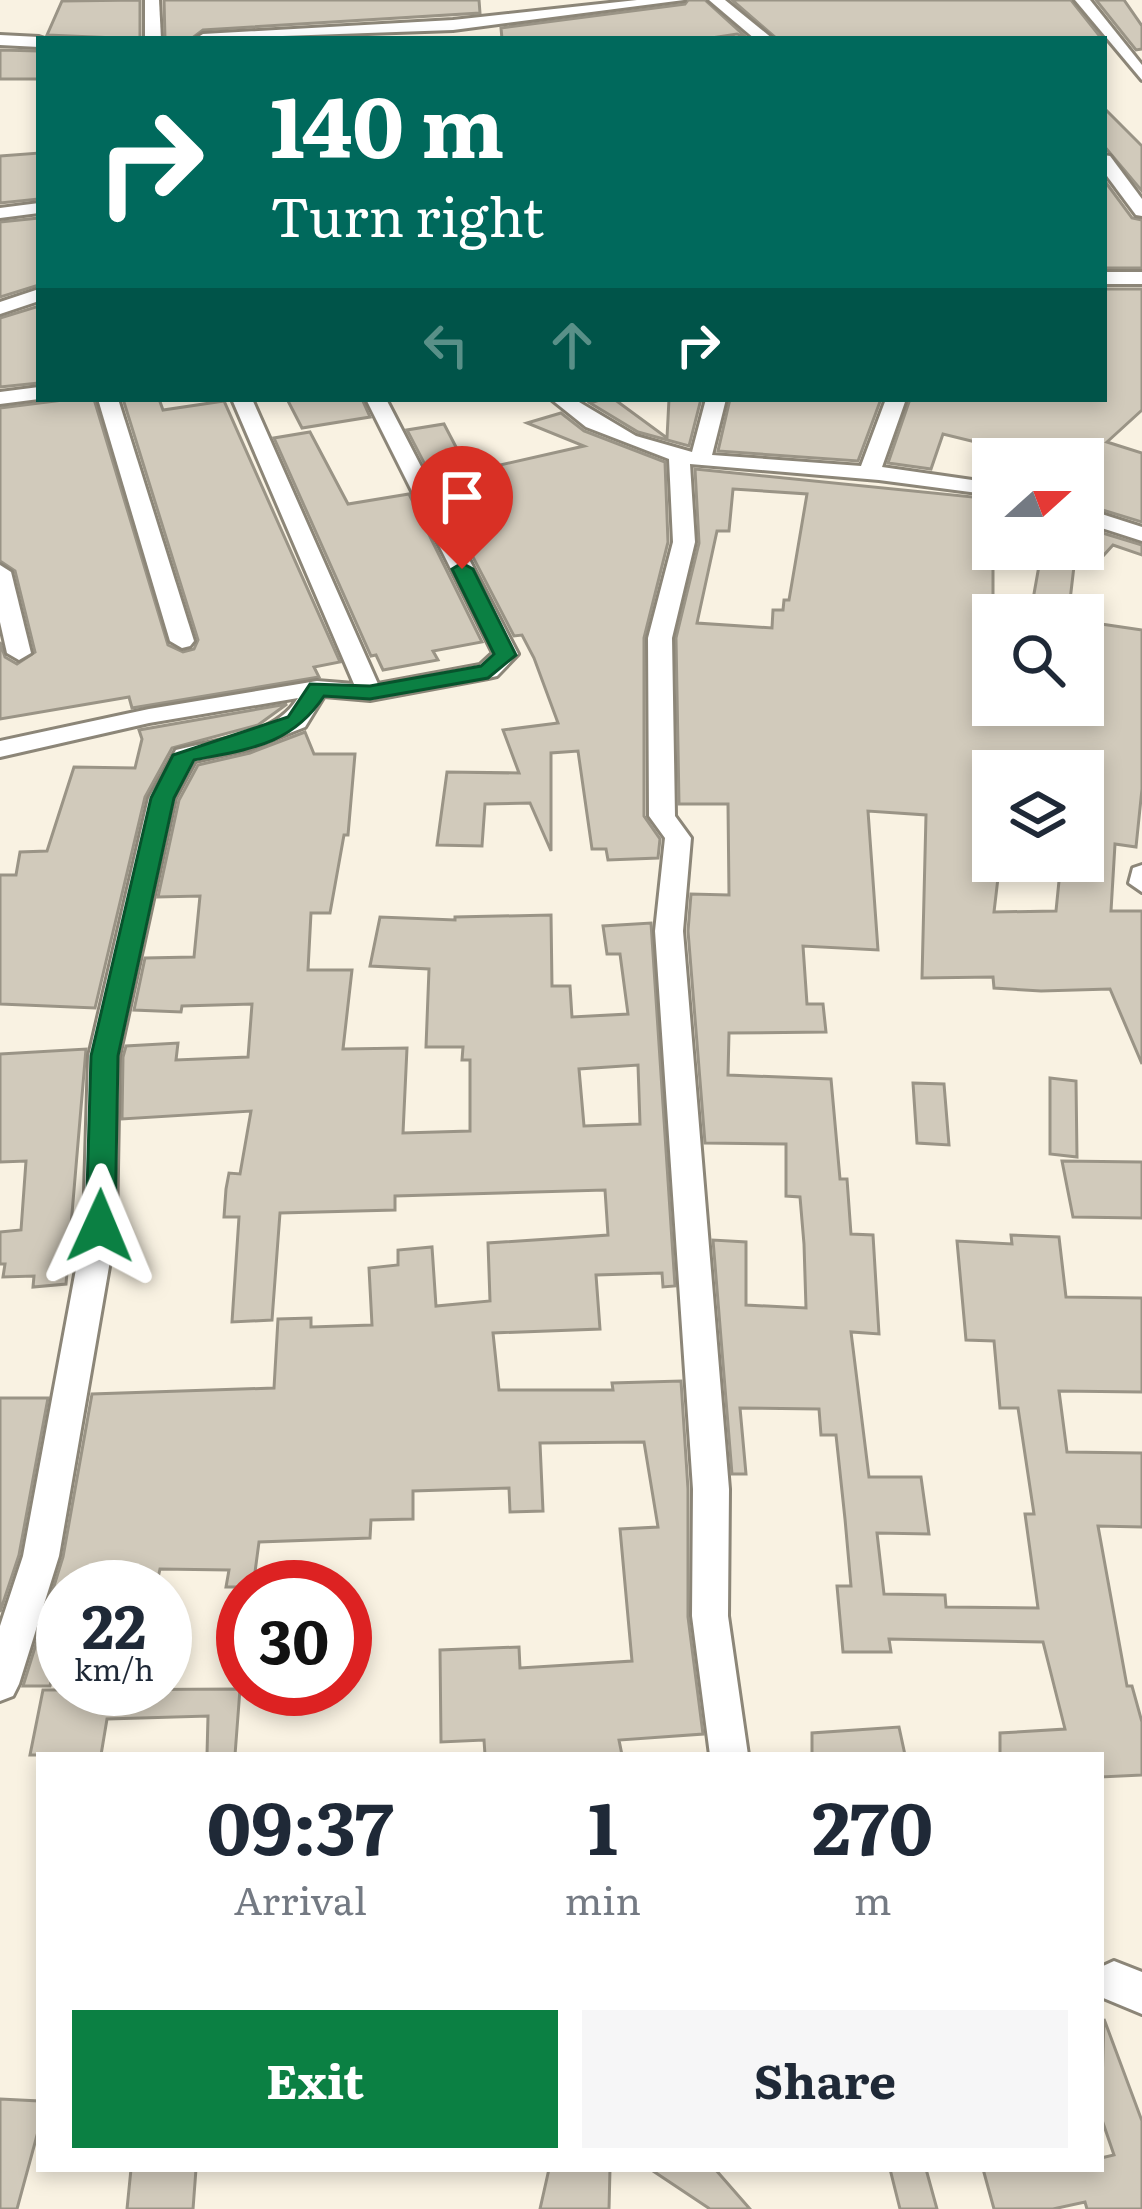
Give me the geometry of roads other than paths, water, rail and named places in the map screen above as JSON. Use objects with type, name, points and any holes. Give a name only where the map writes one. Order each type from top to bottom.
[{"type":"street","points":[[152,0],[152,36]]},
{"type":"street","points":[[257,36],[453,25],[677,0]]},
{"type":"street","points":[[716,0],[761,36]]},
{"type":"street","points":[[1082,0],[1142,75]]},
{"type":"street","points":[[0,21],[34,41]]},
{"type":"street","points":[[0,40],[34,41]]},
{"type":"street","points":[[1108,164],[1142,168]]},
{"type":"street","points":[[1108,164],[1142,211]]},
{"type":"street","points":[[0,213],[36,208]]},
{"type":"street","points":[[1107,278],[1142,278]]},
{"type":"street","points":[[0,308],[36,296]]},
{"type":"street","points":[[0,398],[36,393]]},
{"type":"street","points":[[108,402],[182,641]]},
{"type":"street","points":[[243,402],[370,693]]},
{"type":"street","points":[[0,749],[149,716],[317,688],[370,693],[488,671],[506,655],[378,402]]},
{"type":"street","points":[[564,402],[584,420],[640,446],[690,457],[753,468],[869,473],[972,486]]},
{"type":"street","points":[[715,402],[690,457],[684,542],[660,638],[662,816],[679,838],[669,931],[707,1424],[710,1616],[729,1752]]},
{"type":"street","points":[[869,473],[895,402]]},
{"type":"street","points":[[1104,522],[1142,534]]},
{"type":"street","points":[[0,572],[19,653]]},
{"type":"street","points":[[0,1684],[41,1556],[100,1226],[104,1056],[162,798],[185,755],[239,744],[296,722],[317,688]]}]
